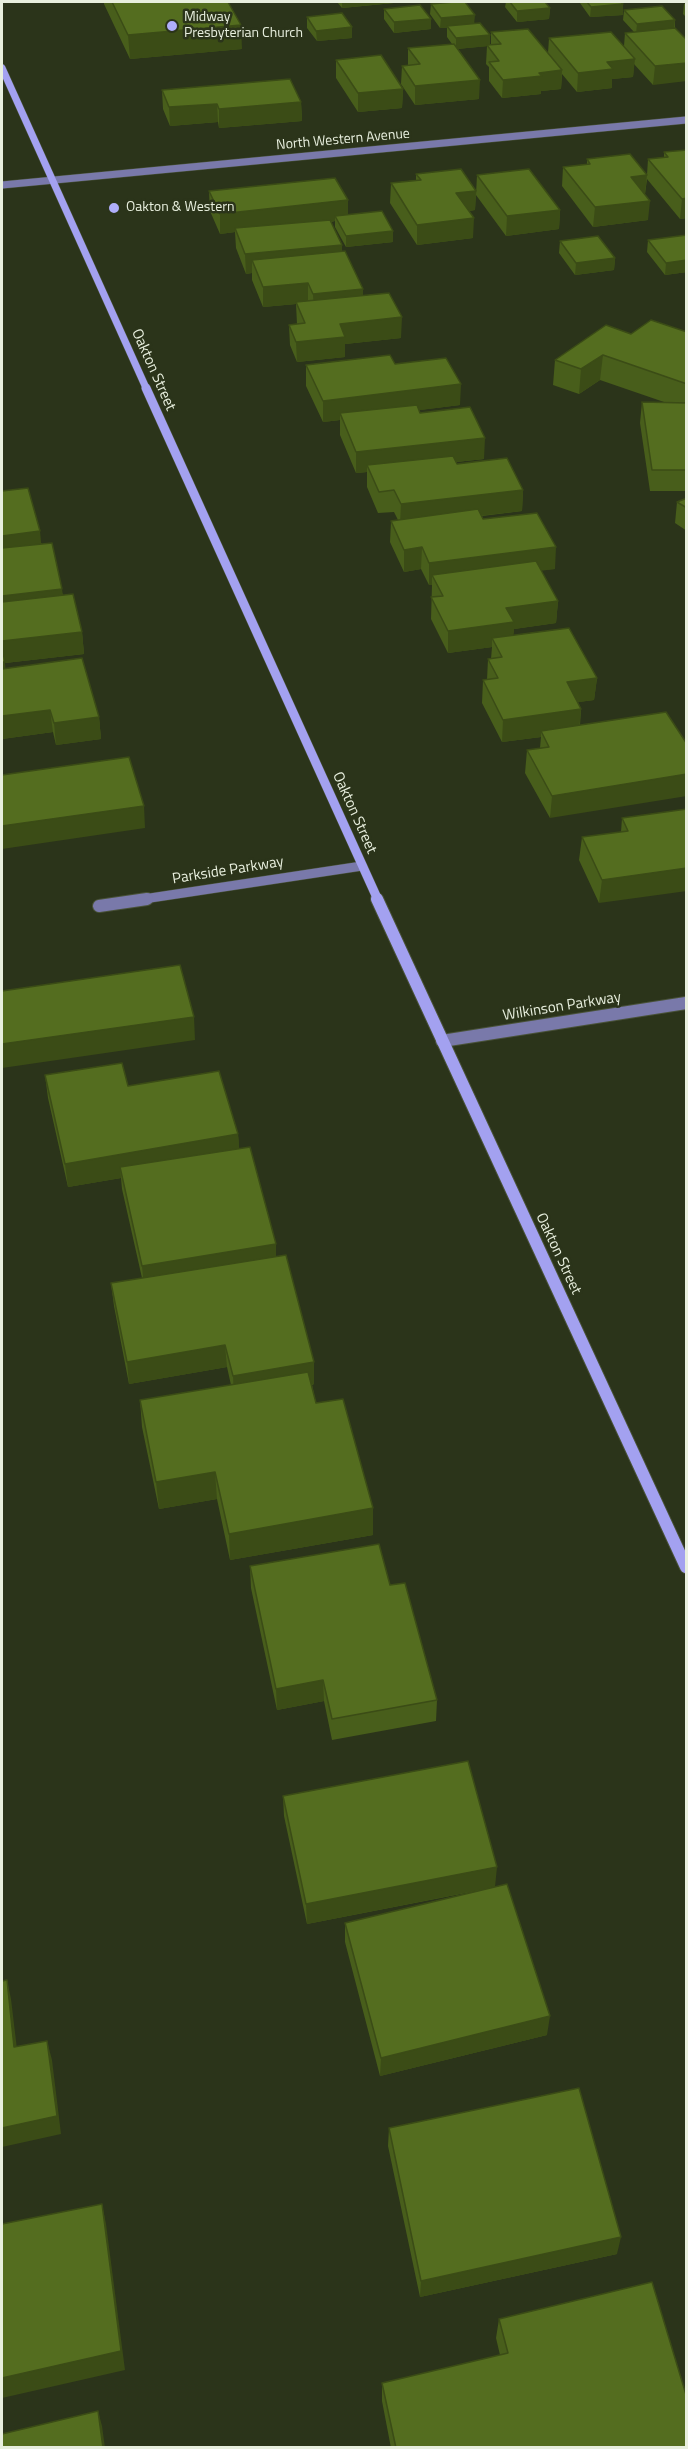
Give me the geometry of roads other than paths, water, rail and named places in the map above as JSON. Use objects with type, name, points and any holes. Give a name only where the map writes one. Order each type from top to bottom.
[{"type":"main road","name":"Oakton Street","points":[[2,68],[362,866],[687,1567]]},
{"type":"street","name":"North Western Avenue","points":[[2,185],[687,120]]},
{"type":"street","name":"Parkside Parkway","points":[[99,906],[362,866]]},
{"type":"street","name":"Wilkinson Parkway","points":[[442,1041],[687,1003]]},
{"type":"place","name":"Midway Presbyterian Church","points":[[172,26]]},
{"type":"place","name":"Oakton & Western","points":[[114,208]]}]
